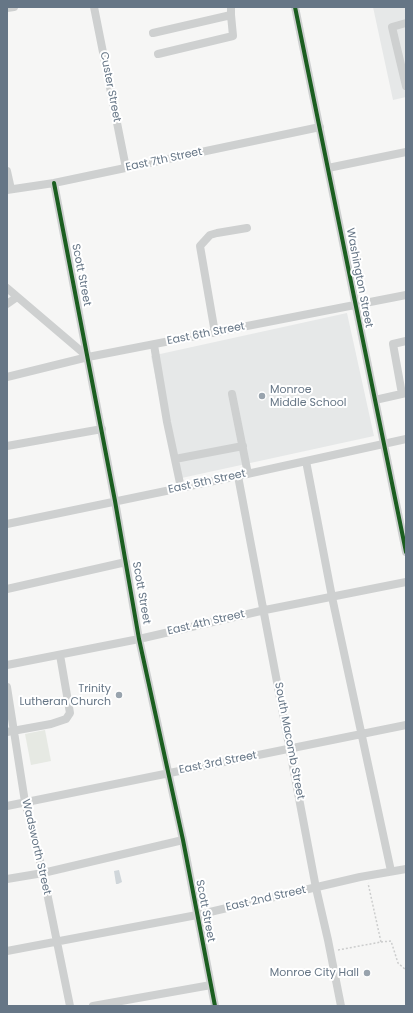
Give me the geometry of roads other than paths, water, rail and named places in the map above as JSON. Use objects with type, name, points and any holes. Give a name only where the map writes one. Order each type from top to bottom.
[{"type":"street","points":[[7,8],[14,7]]},
{"type":"street","name":"Custer Street","points":[[94,7],[126,168]]},
{"type":"street","name":"Washington Street","points":[[295,7],[406,552]]},
{"type":"street","points":[[153,33],[231,11],[233,36],[158,54]]},
{"type":"street","points":[[406,23],[392,27],[406,86]]},
{"type":"street","name":"East 7th Street","points":[[9,190],[126,168],[320,127]]},
{"type":"street","points":[[328,168],[406,152]]},
{"type":"street","points":[[7,171],[9,190]]},
{"type":"street","name":"Scott Street","points":[[54,182],[116,501],[139,639],[183,840],[215,1006]]},
{"type":"street","points":[[215,333],[200,246],[210,235],[246,228]]},
{"type":"street","points":[[7,288],[88,357]]},
{"type":"street","name":"East 6th Street","points":[[7,377],[88,357],[406,295]]},
{"type":"street","points":[[7,304],[17,297]]},
{"type":"street","points":[[375,400],[404,394],[393,344],[406,341]]},
{"type":"street","points":[[154,345],[167,422],[181,488]]},
{"type":"street","points":[[232,394],[248,474]]},
{"type":"street","points":[[7,446],[102,429]]},
{"type":"street","name":"East 5th Street","points":[[7,524],[248,474],[406,439]]},
{"type":"street","points":[[175,459],[243,446]]},
{"type":"street","points":[[306,461],[332,597],[391,871]]},
{"type":"street","name":"South Macomb Street","points":[[238,476],[316,888],[331,952],[341,1006]]},
{"type":"street","points":[[7,589],[126,562]]},
{"type":"street","name":"East 4th Street","points":[[7,665],[139,639],[264,610],[406,582]]},
{"type":"street","points":[[11,731],[51,724],[66,719],[70,713],[60,655]]},
{"type":"street","name":"Wadsworth Street","points":[[7,687],[11,731],[25,802],[43,873],[70,1006]]},
{"type":"street","name":"East 3rd Street","points":[[7,806],[406,725]]},
{"type":"street","points":[[7,880],[183,840]]},
{"type":"street","name":"East 2nd Street","points":[[7,951],[197,915],[391,871],[406,869]]},
{"type":"street","points":[[93,1006],[211,985]]},
{"type":"place","name":"Monroe Middle School","points":[[262,396]]},
{"type":"place","name":"Trinity Lutheran Church","points":[[119,695]]},
{"type":"place","name":"Monroe City Hall","points":[[367,973]]}]
